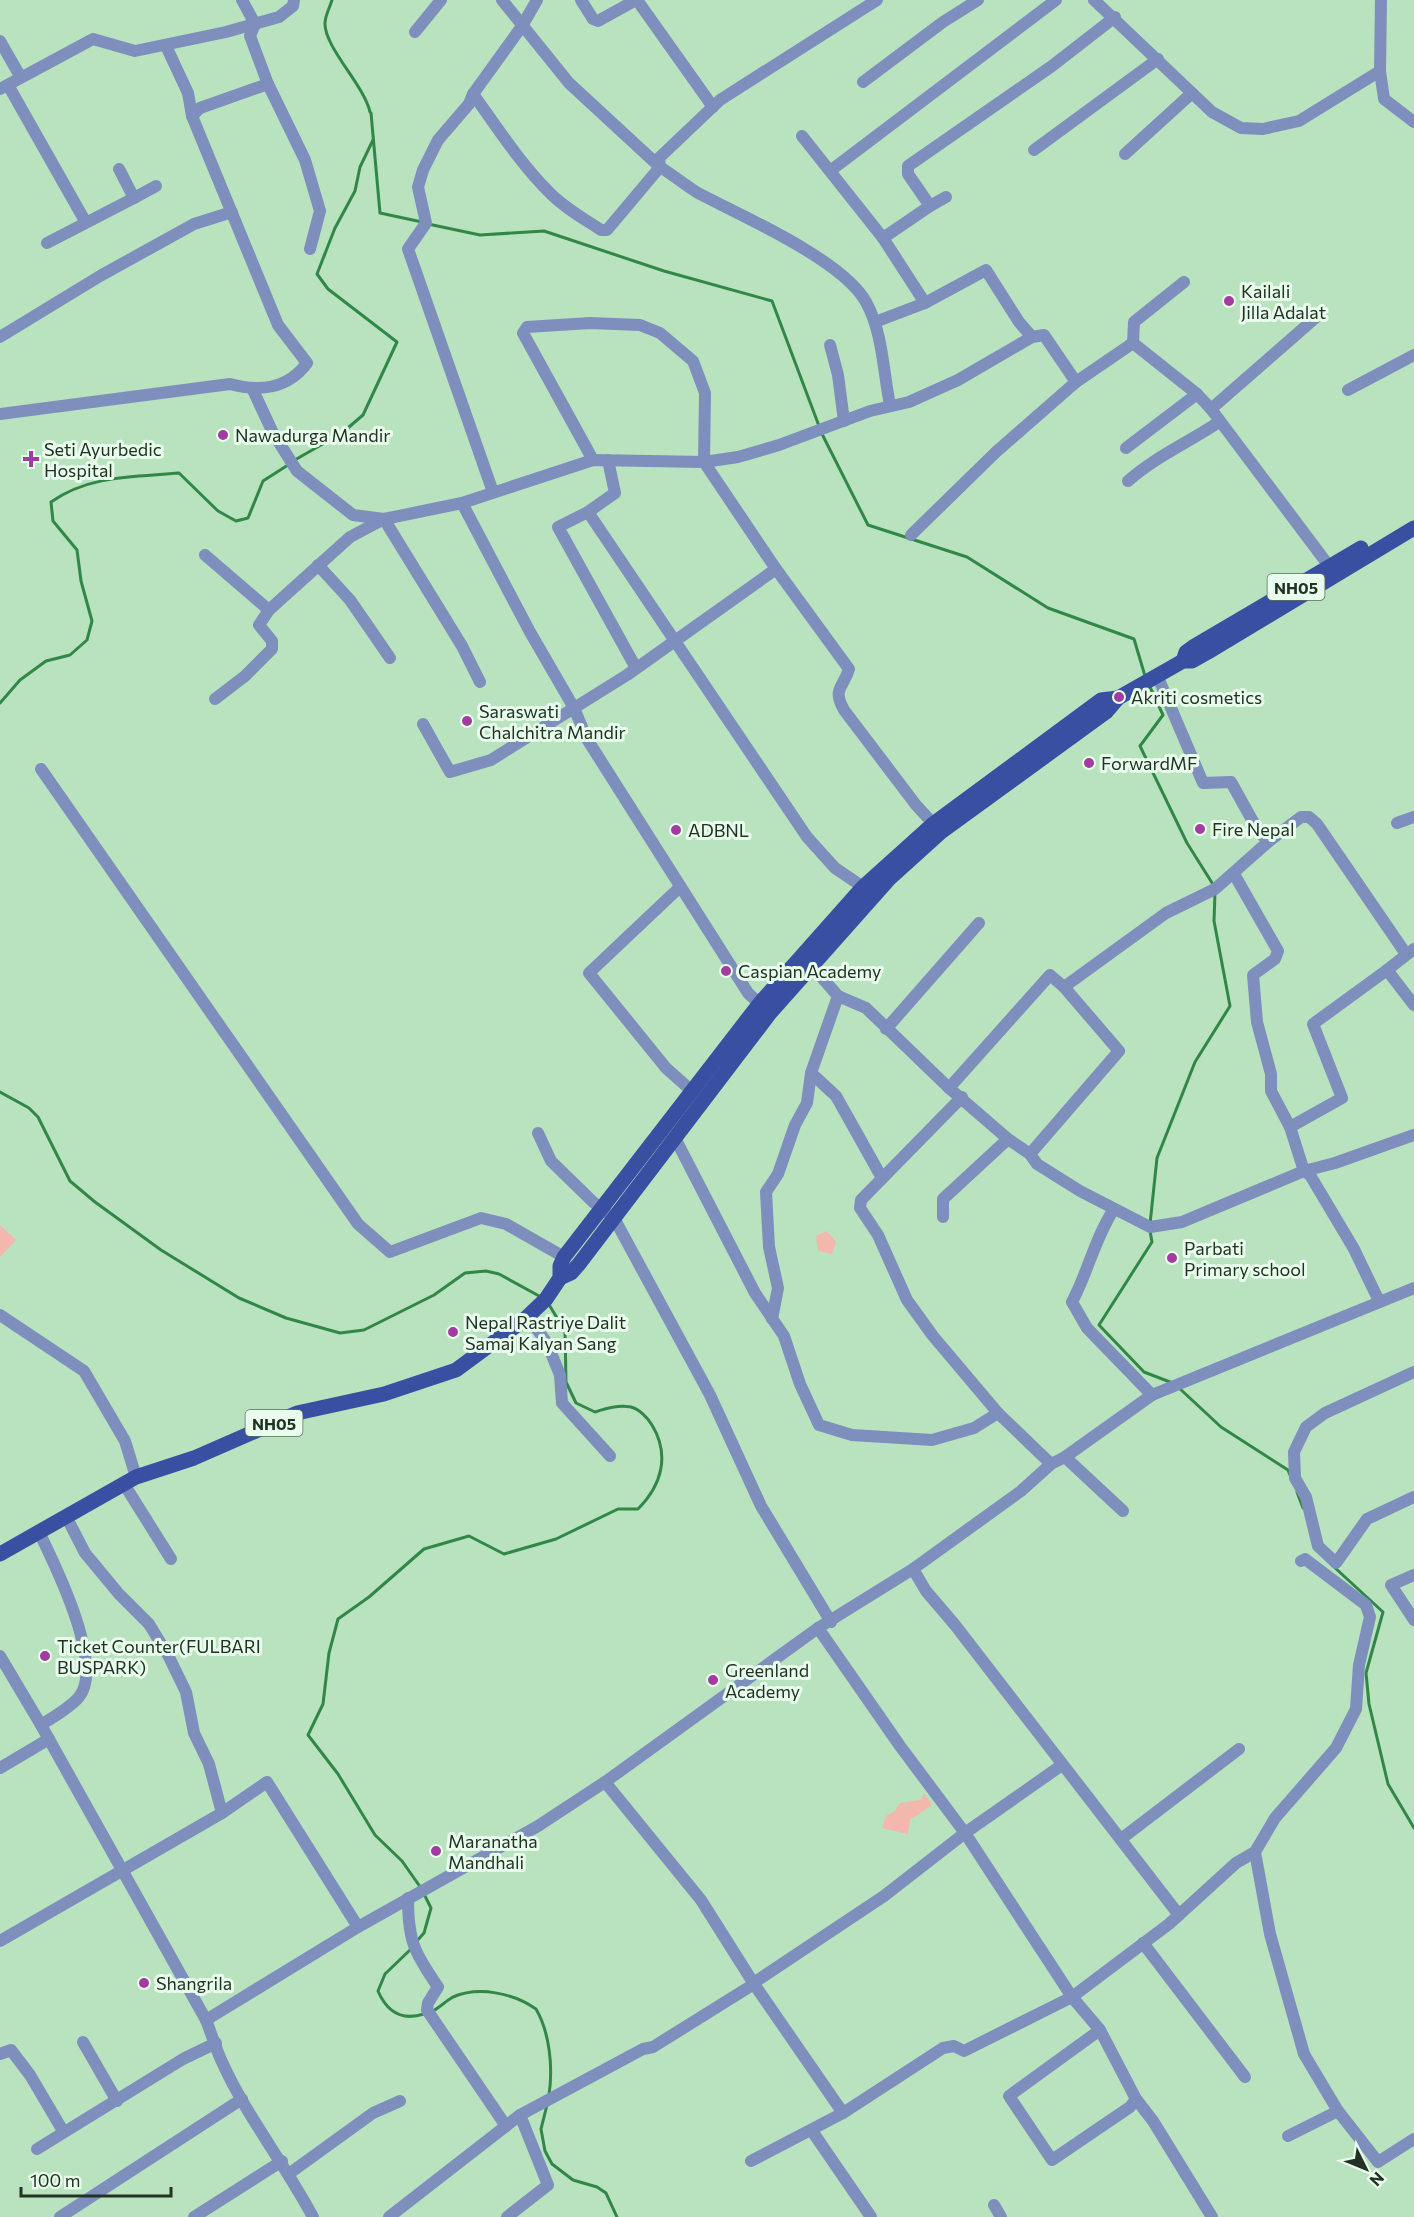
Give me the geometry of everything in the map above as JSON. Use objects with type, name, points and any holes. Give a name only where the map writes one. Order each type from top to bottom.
[{"type":"main road","name":"NH05","points":[[1183,661],[1186,652],[1193,647],[1329,566],[1413,529]]},
{"type":"main road","name":"NH05","points":[[560,1278],[571,1273],[609,1213],[693,1092],[765,1008],[863,886],[937,828],[1107,712],[1124,694],[1183,661],[1192,661],[1208,652],[1413,529]]},
{"type":"main road","name":"NH05","points":[[0,1554],[130,1481],[194,1458],[297,1413],[384,1394],[456,1370],[528,1317],[555,1289],[560,1278],[560,1266],[564,1257],[609,1213],[675,1138],[765,1008],[811,965],[937,828]]},
{"type":"street","points":[[242,0],[255,24]]},
{"type":"street","points":[[85,221],[4,87],[20,76],[93,39],[135,51],[166,46],[279,17],[293,6],[294,0]]},
{"type":"street","points":[[415,32],[441,0]]},
{"type":"street","points":[[502,0],[569,83],[660,166],[696,191],[836,270],[851,281],[866,301],[875,322],[890,405]]},
{"type":"street","points":[[493,492],[408,249],[426,223],[418,187],[423,170],[438,140],[469,104],[473,94],[522,26],[537,0]]},
{"type":"street","points":[[581,0],[593,19],[598,21],[637,0],[713,107]]},
{"type":"street","points":[[473,94],[504,139],[548,191],[601,230],[610,228],[660,166],[659,158],[713,107],[757,74],[812,43],[877,0]]},
{"type":"street","points":[[863,82],[943,22],[978,0]]},
{"type":"street","points":[[830,171],[1056,0]]},
{"type":"street","points":[[1094,0],[1115,17],[1212,112],[1241,128],[1263,129],[1299,121],[1380,71]]},
{"type":"street","points":[[1381,0],[1380,71],[1384,99],[1414,122]]},
{"type":"street","points":[[930,206],[908,174],[908,166],[1052,66],[1115,17]]},
{"type":"street","points":[[255,24],[250,36],[268,84],[305,160],[320,211],[310,249]]},
{"type":"street","points":[[0,41],[20,76]]},
{"type":"street","points":[[0,414],[230,384],[253,390],[283,384],[307,363],[278,325],[192,116],[188,93],[166,46]]},
{"type":"street","points":[[1034,150],[1158,59]]},
{"type":"street","points":[[192,116],[200,108],[268,84]]},
{"type":"street","points":[[1125,154],[1192,93]]},
{"type":"street","points":[[802,136],[883,238],[925,303]]},
{"type":"street","points":[[118,169],[134,198]]},
{"type":"street","points":[[47,243],[85,221],[156,186]]},
{"type":"street","points":[[883,238],[946,197]]},
{"type":"street","points":[[0,337],[100,276],[194,224],[232,212]]},
{"type":"street","points":[[875,322],[925,303],[987,270],[1019,322],[1032,337]]},
{"type":"street","points":[[1133,343],[1134,322],[1184,282]]},
{"type":"street","points":[[1211,409],[1322,312]]},
{"type":"street","points":[[593,460],[523,333],[527,327],[640,325],[660,333],[693,361],[705,393],[704,462],[776,569],[849,669],[838,690],[837,698],[844,710],[937,828]]},
{"type":"street","points":[[215,699],[245,676],[272,649],[272,641],[260,625],[269,610],[350,537],[384,519],[462,503],[593,460],[704,462],[738,457],[779,445],[890,405],[909,402],[958,380],[1032,337],[1044,335],[1076,382]]},
{"type":"street","points":[[911,535],[996,452],[1076,382],[1133,343]]},
{"type":"street","points":[[1133,343],[1197,394],[1211,409],[1329,566]]},
{"type":"street","points":[[830,345],[838,375],[844,421]]},
{"type":"street","points":[[1348,390],[1414,355]]},
{"type":"street","points":[[253,390],[273,433],[297,471],[353,515],[384,519]]},
{"type":"street","points":[[1126,448],[1197,394]]},
{"type":"street","points":[[1128,481],[1145,466],[1191,441],[1219,422]]},
{"type":"street","points":[[608,460],[615,493],[588,512],[558,527],[636,668]]},
{"type":"street","points":[[462,503],[490,552],[530,632],[574,708],[587,739],[748,993],[765,1008]]},
{"type":"street","points":[[588,512],[807,837],[835,868],[863,886]]},
{"type":"street","points":[[384,519],[462,646],[480,682]]},
{"type":"street","points":[[205,555],[269,610]]},
{"type":"street","points":[[318,565],[350,600],[390,657]]},
{"type":"street","points":[[423,723],[450,772],[492,760],[636,668],[776,569]]},
{"type":"street","points":[[1155,677],[1203,783],[1231,782],[1256,827],[1268,842]]},
{"type":"street","points":[[41,769],[358,1224],[390,1252],[481,1218],[506,1224],[564,1257]]},
{"type":"street","points":[[1397,823],[1414,816]]},
{"type":"street","points":[[1064,987],[1166,913],[1215,889],[1268,842],[1301,817],[1309,817],[1317,824],[1410,952],[1313,1024],[1342,1098],[1290,1128]]},
{"type":"street","points":[[1234,874],[1278,951],[1275,959],[1253,975],[1257,1022],[1270,1074],[1271,1091],[1290,1128],[1304,1171],[1310,1175],[1354,1249],[1378,1301]]},
{"type":"street","points":[[680,886],[589,973],[666,1068],[693,1092]]},
{"type":"street","points":[[886,1029],[979,923]]},
{"type":"street","points":[[811,965],[838,996],[866,1008],[949,1088],[1008,1139],[1030,1154],[1037,1164],[1114,1209],[1150,1227],[1182,1222],[1304,1171],[1335,1164],[1414,1135]]},
{"type":"street","points":[[1387,970],[1414,1005]]},
{"type":"street","points":[[949,1088],[1050,975],[1064,987],[1119,1051],[1030,1154]]},
{"type":"street","points":[[772,1319],[778,1288],[769,1247],[766,1192],[778,1174],[795,1125],[807,1103],[811,1073],[838,996]]},
{"type":"street","points":[[811,1073],[836,1096],[882,1178]]},
{"type":"street","points":[[962,1097],[861,1200],[860,1208],[878,1235],[907,1300],[933,1336],[998,1413],[1051,1464]]},
{"type":"street","points":[[538,1133],[551,1161],[593,1202],[609,1213],[710,1395],[761,1506],[831,1622]]},
{"type":"street","points":[[675,1138],[772,1319],[784,1336],[800,1384],[819,1425],[852,1435],[932,1440],[974,1428],[998,1413]]},
{"type":"street","points":[[943,1217],[943,1199],[1008,1139]]},
{"type":"street","points":[[1114,1209],[1101,1228],[1084,1279],[1072,1302],[1087,1328],[1152,1395]]},
{"type":"street","points":[[206,2020],[358,1927],[538,1826],[605,1782],[818,1628],[913,1569],[1021,1491],[1051,1464],[1065,1457],[1152,1395],[1258,1354],[1378,1301],[1414,1288]]},
{"type":"street","points":[[0,1315],[84,1371],[125,1441],[130,1481],[171,1559]]},
{"type":"street","points":[[528,1317],[546,1343],[560,1375],[562,1403],[610,1456]]},
{"type":"street","points":[[1414,1372],[1316,1420],[1306,1427],[1294,1452],[1295,1478],[1306,1497],[1318,1546],[1336,1563],[1367,1519],[1414,1497]]},
{"type":"street","points":[[1065,1457],[1123,1511]]},
{"type":"street","points":[[67,1518],[85,1553],[119,1594],[149,1624],[169,1657],[186,1692],[194,1733],[209,1764],[222,1813]]},
{"type":"street","points":[[39,1532],[69,1596],[87,1674],[80,1697],[41,1725]]},
{"type":"street","points":[[751,2161],[843,2113],[943,2048],[954,2046],[964,2051],[1072,1997],[1179,1915],[1236,1863],[1256,1852],[1275,1818],[1336,1748],[1356,1709],[1359,1665],[1370,1617],[1366,1605],[1305,1559],[1301,1561]]},
{"type":"street","points":[[913,1569],[926,1591],[955,1625],[1179,1915]]},
{"type":"street","points":[[1414,1575],[1390,1585],[1414,1620]]},
{"type":"street","points":[[818,1628],[900,1746],[965,1833],[1072,1997],[1100,2030],[1136,2099],[1153,2121],[1212,2217]]},
{"type":"street","points":[[0,1656],[206,2020],[222,2063],[242,2099],[290,2173],[313,2217]]},
{"type":"street","points":[[0,1768],[49,1739]]},
{"type":"street","points":[[1121,1839],[1239,1749]]},
{"type":"street","points":[[389,2217],[520,2115],[643,2049],[654,2047],[754,1983],[810,1943],[884,1896],[965,1833],[1062,1765]]},
{"type":"street","points":[[0,1941],[222,1813],[267,1782],[358,1927]]},
{"type":"street","points":[[605,1782],[701,1900],[717,1929],[843,2113]]},
{"type":"street","points":[[1256,1852],[1270,1934],[1304,2054],[1338,2111],[1378,2162],[1414,2139]]},
{"type":"street","points":[[408,1898],[408,1927],[415,1953],[438,1987],[427,2010],[506,2126]]},
{"type":"street","points":[[1143,1943],[1245,2077]]},
{"type":"street","points":[[1100,2030],[1009,2096],[1052,2160],[1130,2107],[1136,2099]]},
{"type":"street","points":[[83,2042],[117,2101]]},
{"type":"street","points":[[37,2149],[183,2060],[216,2043]]},
{"type":"street","points":[[0,2054],[11,2050],[30,2075],[63,2132]]},
{"type":"street","points":[[60,2217],[242,2099]]},
{"type":"street","points":[[290,2173],[373,2113],[400,2101]]},
{"type":"street","points":[[1288,2136],[1338,2111]]},
{"type":"street","points":[[507,2217],[548,2185],[520,2115]]},
{"type":"street","points":[[812,2131],[871,2217]]},
{"type":"street","points":[[194,2217],[282,2161]]},
{"type":"street","points":[[994,2205],[1001,2217]]},
{"type":"shaded area","points":[[0,1225],[16,1240],[0,1257]]},
{"type":"shaded area","points":[[827,1231],[836,1242],[832,1254],[818,1251],[816,1236]]},
{"type":"shaded area","points":[[924,1793],[932,1805],[910,1820],[908,1834],[882,1828],[886,1816],[895,1811],[900,1803],[921,1800]]},
{"type":"waterway","points":[[332,0],[325,20],[326,33],[337,55],[360,90],[370,112]]},
{"type":"waterway","points":[[371,113],[380,213],[422,222]]},
{"type":"waterway","points":[[293,461],[342,433],[363,415],[397,342],[328,289],[317,274],[335,228],[355,191],[360,167],[373,140]]},
{"type":"waterway","points":[[428,224],[480,235],[544,231],[664,271],[772,301],[819,426]]},
{"type":"waterway","points":[[821,432],[868,525],[967,557],[1048,608],[1134,639],[1145,676]]},
{"type":"waterway","points":[[0,703],[20,680],[46,661],[70,655],[87,640],[92,621],[81,581],[77,550],[53,521],[51,502],[66,493],[96,482],[179,473],[218,511],[236,521],[248,518],[263,481],[288,465]]},
{"type":"waterway","points":[[1149,685],[1163,715],[1140,746],[1187,843],[1214,886]]},
{"type":"waterway","points":[[1150,1224],[1157,1158],[1195,1062],[1230,1006],[1214,921],[1215,893]]},
{"type":"waterway","points":[[0,1092],[29,1108],[38,1117],[70,1181],[95,1202],[161,1250],[239,1298],[286,1318],[340,1333],[364,1330],[434,1295],[465,1273],[486,1271],[499,1274],[541,1297]]},
{"type":"waterway","points":[[1150,1231],[1152,1242],[1099,1325],[1144,1372],[1170,1382]]},
{"type":"waterway","points":[[421,1888],[402,1861],[375,1835],[338,1774],[308,1735],[323,1704],[329,1653],[338,1619],[369,1597],[424,1549],[469,1536],[504,1554],[556,1539],[618,1509],[638,1509],[653,1490],[661,1469],[662,1458],[658,1436],[650,1422],[640,1412],[634,1408],[622,1406],[595,1412],[576,1403],[566,1382],[565,1331],[548,1303]]},
{"type":"waterway","points":[[1178,1387],[1221,1427],[1288,1470],[1290,1475]]},
{"type":"waterway","points":[[1297,1492],[1303,1508]]},
{"type":"waterway","points":[[1333,1566],[1383,1612],[1366,1673],[1369,1704],[1388,1784],[1414,1828]]},
{"type":"waterway","points":[[416,1942],[424,1933],[431,1908],[424,1894]]},
{"type":"waterway","points":[[411,1949],[385,1974],[378,1991],[386,2004],[396,2013],[409,2016],[424,2014]]},
{"type":"waterway","points":[[433,2011],[453,1997],[474,1992],[506,1995],[536,2009],[541,2018],[549,2051],[551,2074],[549,2095]]},
{"type":"waterway","points":[[547,2105],[541,2129],[545,2151],[552,2164],[573,2180],[597,2187],[606,2193],[617,2217]]},
{"type":"place","name":"Kailali Jilla Adalat","points":[[1229,301]]},
{"type":"place","name":"Nawadurga Mandir","points":[[223,435]]},
{"type":"place","name":"Seti Ayurbedic Hospital","points":[[31,459]]},
{"type":"place","name":"Akriti cosmetics","points":[[1119,697]]},
{"type":"place","name":"Saraswati Chalchitra Mandir","points":[[467,721]]},
{"type":"place","name":"ForwardMF","points":[[1089,763]]},
{"type":"place","name":"Fire Nepal","points":[[1200,829]]},
{"type":"place","name":"ADBNL","points":[[676,830]]},
{"type":"place","name":"Caspian Academy","points":[[726,971]]},
{"type":"place","name":"Parbati Primary school","points":[[1172,1258]]},
{"type":"place","name":"Nepal Rastriye Dalit Samaj Kalyan Sang","points":[[453,1332]]},
{"type":"place","name":"Ticket Counter(FULBARI BUSPARK)","points":[[45,1656]]},
{"type":"place","name":"Greenland Academy","points":[[713,1680]]},
{"type":"place","name":"Maranatha Mandhali","points":[[436,1851]]},
{"type":"place","name":"Shangrila","points":[[144,1983]]}]
